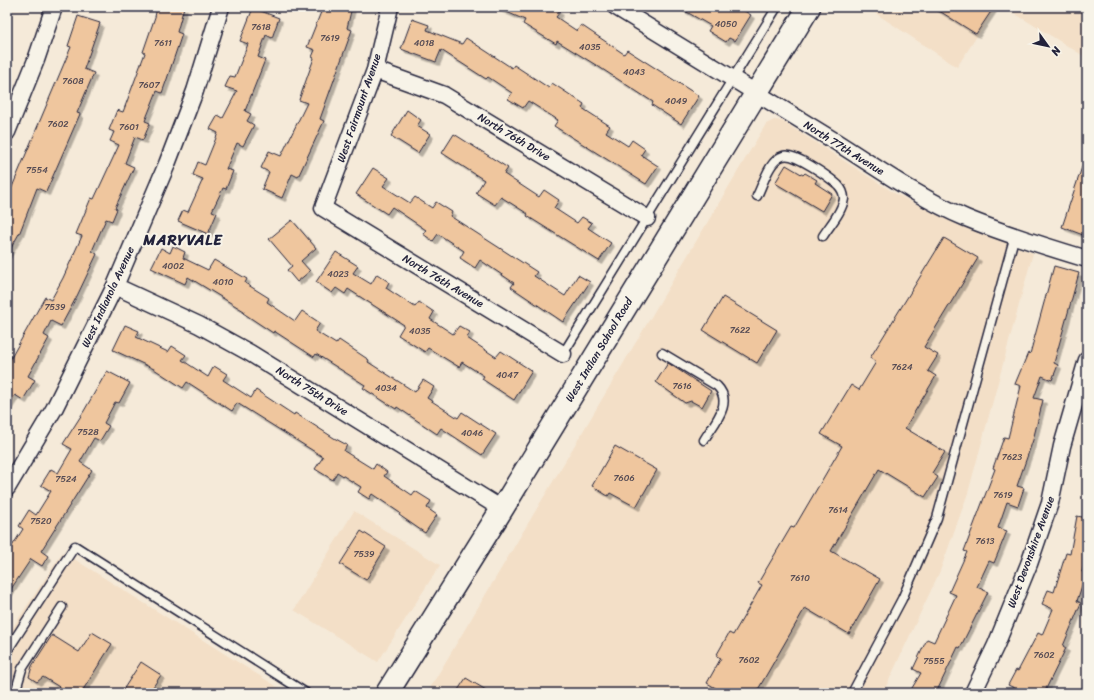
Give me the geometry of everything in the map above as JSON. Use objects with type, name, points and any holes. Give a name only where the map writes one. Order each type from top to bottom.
[{"type":"main road","name":"West Indian School Road","points":[[387,693],[502,509],[809,7]]},
{"type":"street","points":[[7,132],[54,7]]},
{"type":"street","name":"West Indianola Avenue","points":[[7,488],[54,409],[115,286],[170,157],[195,91],[221,7]]},
{"type":"street","name":"West Fairmount Avenue","points":[[323,208],[375,70],[390,7]]},
{"type":"street","name":"North 77th Avenue","points":[[616,7],[734,78],[907,186],[966,218],[1087,259]]},
{"type":"street","name":"North 76th Drive","points":[[375,70],[444,95],[647,218]]},
{"type":"street","name":"North 76th Avenue","points":[[323,208],[563,354]]},
{"type":"street","name":"North 75th Drive","points":[[115,286],[199,325],[250,353],[502,509]]},
{"type":"street","name":"West Devonshire Avenue","points":[[972,693],[996,645],[1029,564],[1050,503],[1062,446],[1087,360]]},
{"type":"lane","points":[[563,354],[777,7]]},
{"type":"lane","points":[[757,196],[769,170],[778,158],[784,155],[794,156],[814,168],[839,186],[843,191],[844,198],[839,211],[823,236]]},
{"type":"lane","points":[[852,693],[902,599],[937,518],[1015,235]]},
{"type":"lane","points":[[662,353],[717,386],[723,392],[725,400],[723,408],[704,440]]},
{"type":"lane","points":[[7,651],[75,546],[306,693]]},
{"type":"lane","points":[[15,693],[22,669],[62,607]]},
{"type":"shaded area","points":[[866,7],[996,7],[957,67]]},
{"type":"shaded area","points":[[1004,7],[1087,7],[1087,58]]},
{"type":"shaded area","points":[[774,120],[782,121],[896,194],[958,225],[1033,253],[968,493],[940,571],[883,693],[427,693],[766,124]]},
{"type":"shaded area","points":[[354,511],[440,565],[378,662],[294,610]]},
{"type":"shaded area","points":[[63,552],[287,693],[7,693],[7,636]]},
{"type":"building","points":[[157,7],[184,7],[177,32],[182,34],[162,93],[157,91],[145,121],[150,123],[143,140],[135,137],[125,163],[134,167],[115,208],[117,209],[112,221],[106,219],[92,251],[97,254],[77,296],[61,326],[51,321],[44,335],[49,338],[28,376],[35,380],[23,400],[15,395],[7,408],[7,365],[45,297],[51,300],[63,278],[82,236],[76,234],[91,198],[94,199],[119,145],[110,141],[114,132],[109,130],[117,110],[123,112],[145,53],[143,52]]},
{"type":"building","points":[[323,7],[352,7],[347,28],[352,30],[320,119],[324,121],[298,177],[292,174],[282,198],[262,189],[269,172],[261,168],[269,151],[281,156],[307,103],[299,100],[314,58],[312,57],[315,50],[307,47]]},
{"type":"building","points":[[495,7],[552,7],[560,12],[556,17],[577,31],[581,25],[624,54],[627,50],[699,96],[681,124],[652,105],[653,102],[599,67],[557,41],[556,44],[523,24],[525,20]]},
{"type":"building","points":[[678,7],[738,7],[751,15],[735,41],[729,38],[726,42],[708,31],[711,26]]},
{"type":"building","points":[[933,7],[994,7],[976,34]]},
{"type":"building","points":[[253,8],[279,18],[272,38],[266,35],[258,57],[265,60],[245,111],[251,114],[247,121],[254,125],[243,146],[237,143],[226,169],[233,171],[226,189],[223,188],[212,211],[217,213],[208,234],[178,221],[183,210],[188,212],[203,179],[193,175],[198,162],[205,165],[218,133],[210,129],[218,115],[223,118],[237,91],[225,87],[230,76],[235,77],[248,44],[240,41]]},
{"type":"building","points":[[78,16],[100,23],[84,69],[94,73],[77,113],[80,114],[46,192],[37,188],[20,232],[7,255],[7,199],[71,47],[68,46]]},
{"type":"building","points":[[412,19],[429,25],[427,30],[462,44],[466,38],[512,68],[514,65],[549,88],[552,83],[584,104],[582,108],[610,126],[606,132],[628,146],[632,140],[645,149],[641,155],[658,166],[646,184],[554,126],[558,120],[528,101],[523,108],[508,99],[512,93],[488,77],[486,79],[441,50],[436,62],[401,49]]},
{"type":"building","points":[[407,110],[421,120],[417,126],[430,134],[418,153],[391,136]]},
{"type":"building","points":[[454,134],[508,168],[504,174],[539,197],[544,190],[559,200],[554,208],[577,223],[582,217],[592,223],[588,228],[611,243],[599,261],[527,216],[528,214],[501,197],[495,205],[476,193],[484,180],[442,153]]},
{"type":"building","points":[[1086,155],[1087,224],[1083,235],[1062,227]]},
{"type":"building","points":[[786,165],[803,175],[805,173],[817,180],[815,183],[832,194],[822,211],[775,183]]},
{"type":"building","points":[[373,168],[389,178],[383,186],[410,203],[415,197],[432,208],[436,202],[452,212],[450,216],[537,272],[534,276],[565,296],[578,275],[590,282],[563,322],[511,287],[514,283],[480,260],[475,268],[460,258],[464,251],[438,234],[433,241],[423,234],[426,230],[392,207],[387,214],[356,194]]},
{"type":"building","points":[[292,220],[316,248],[301,261],[310,271],[297,282],[287,270],[292,266],[269,239]]},
{"type":"building","points":[[944,238],[978,258],[924,347],[938,355],[928,371],[936,376],[905,428],[945,452],[932,473],[938,477],[925,497],[879,469],[831,551],[880,579],[849,634],[805,608],[756,693],[724,693],[707,683],[721,658],[716,656],[729,633],[733,635],[762,585],[758,583],[791,527],[794,528],[842,446],[821,434],[851,385],[859,390],[876,362],[870,358]]},
{"type":"building","points":[[173,246],[185,252],[183,258],[208,270],[214,260],[247,279],[245,283],[269,298],[267,302],[295,321],[302,311],[320,323],[315,331],[336,344],[339,340],[369,360],[368,362],[415,392],[423,380],[434,387],[427,398],[458,418],[462,412],[496,434],[482,455],[441,428],[437,434],[397,407],[396,409],[363,388],[365,385],[316,354],[314,357],[274,331],[273,333],[243,313],[244,311],[188,277],[185,284],[151,268],[161,248],[170,253]]},
{"type":"building","points":[[336,252],[358,266],[353,273],[371,284],[377,274],[389,282],[386,288],[415,307],[419,302],[434,312],[430,319],[453,334],[459,326],[470,332],[467,338],[496,357],[501,351],[532,371],[514,400],[482,379],[484,376],[462,362],[459,367],[428,348],[425,352],[398,335],[404,325],[348,289],[345,294],[336,288],[332,293],[316,282]]},
{"type":"building","points":[[1054,266],[1079,273],[1054,363],[1058,365],[1052,380],[1042,376],[1034,398],[1043,400],[1033,440],[1017,486],[1024,488],[1018,506],[1007,502],[998,528],[1007,531],[994,563],[989,561],[977,587],[988,592],[960,648],[958,647],[936,693],[909,693],[921,673],[913,669],[927,639],[934,642],[956,595],[949,592],[967,552],[964,551],[995,469],[993,468],[1004,437],[1008,438],[1021,386],[1015,384],[1028,353],[1030,354]]},
{"type":"building","points":[[723,297],[777,330],[757,363],[703,330]]},
{"type":"building","points":[[125,325],[139,331],[136,337],[168,352],[172,346],[186,355],[182,360],[208,377],[214,366],[227,374],[223,380],[251,398],[256,390],[294,415],[295,413],[347,445],[344,451],[373,469],[376,464],[387,472],[384,476],[412,495],[415,491],[431,501],[427,508],[437,515],[425,533],[399,515],[400,513],[372,494],[369,499],[358,492],[361,487],[337,472],[333,480],[315,469],[323,457],[237,403],[232,411],[187,382],[183,388],[154,369],[113,350]]},
{"type":"building","points":[[668,363],[711,391],[702,407],[691,401],[685,403],[656,382]]},
{"type":"building","points":[[107,371],[130,383],[119,403],[115,402],[104,423],[109,426],[100,441],[94,438],[80,462],[92,470],[41,551],[48,556],[42,566],[31,559],[7,595],[7,554],[23,529],[19,526],[29,510],[36,515],[51,491],[41,485],[51,469],[58,473],[72,449],[63,444]]},
{"type":"building","points":[[615,446],[657,470],[636,507],[610,493],[608,496],[592,486]]},
{"type":"building","points":[[1077,516],[1087,518],[1087,555],[1082,572],[1086,573],[1077,601],[1081,603],[1063,646],[1066,648],[1044,693],[1025,693],[1008,685],[1016,670],[1018,671],[1038,633],[1042,635],[1053,609],[1042,604],[1048,590],[1054,592],[1066,553],[1070,554]]},
{"type":"building","points":[[361,531],[386,547],[366,580],[340,564]]},
{"type":"building","points":[[92,632],[112,644],[81,693],[69,693],[43,677],[37,682],[29,677],[32,666],[52,635],[79,652]]},
{"type":"building","points":[[141,662],[161,675],[149,693],[121,693]]},
{"type":"building","points":[[466,678],[491,693],[456,693]]},
{"type":"district","name":"MARYVALE","points":[[183,240]]}]
